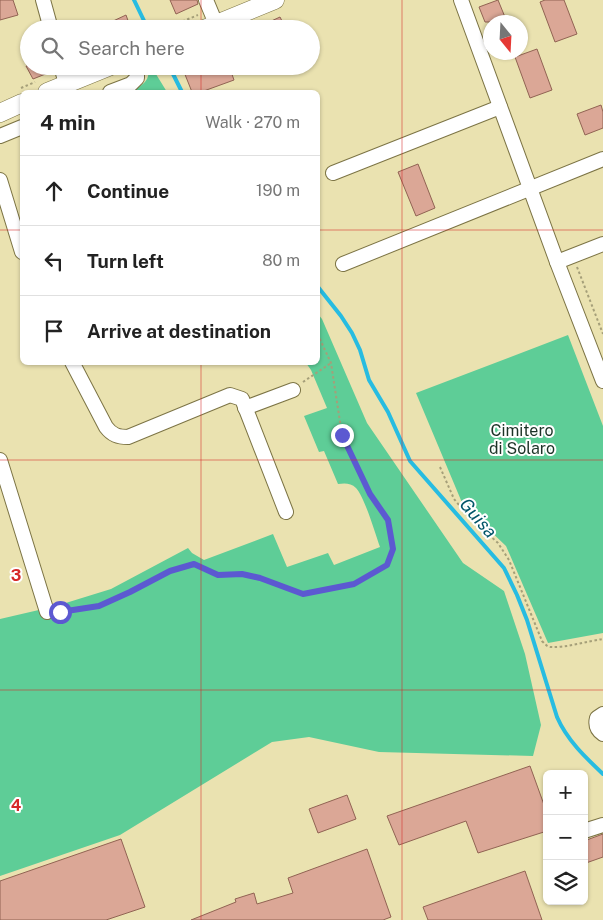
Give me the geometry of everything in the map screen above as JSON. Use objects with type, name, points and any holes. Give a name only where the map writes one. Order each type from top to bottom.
[{"type":"main road","points":[[230,20],[275,0]]},
{"type":"main road","points":[[52,90],[88,75]]},
{"type":"main road","points":[[0,113],[20,104]]},
{"type":"street","points":[[43,0],[49,20]]},
{"type":"street","points":[[206,0],[214,20]]},
{"type":"street","points":[[461,0],[557,262],[603,380]]},
{"type":"street","points":[[64,75],[66,84]]},
{"type":"street","points":[[115,90],[131,84],[137,78],[137,75]]},
{"type":"street","points":[[333,173],[500,107]]},
{"type":"street","points":[[0,136],[20,128]]},
{"type":"street","points":[[343,264],[603,159]]},
{"type":"street","points":[[0,180],[20,245]]},
{"type":"street","points":[[557,262],[603,244]]},
{"type":"street","points":[[74,365],[106,427],[121,437],[128,437],[230,395],[242,399],[286,512]]},
{"type":"street","points":[[245,408],[293,390]]},
{"type":"street","points":[[0,460],[47,612]]},
{"type":"street","points":[[603,714],[597,718],[595,724],[603,734]]},
{"type":"street","points":[[588,830],[603,825]]},
{"type":"path","points":[[47,612],[99,606],[170,571],[194,564],[218,575],[242,574],[260,578],[303,594],[354,584],[387,565],[393,549],[388,520],[370,494],[342,435],[331,363],[320,339]]},
{"type":"path","points":[[293,390],[331,363]]},
{"type":"path","points":[[440,467],[454,499],[469,517],[502,548],[509,560],[542,641],[550,647],[603,639]]},
{"type":"green space","points":[[157,75],[166,90],[133,90],[144,83],[148,76]]},
{"type":"green space","points":[[320,316],[367,423],[463,563],[504,591],[525,654],[541,725],[533,756],[379,752],[309,737],[272,742],[120,835],[0,876],[0,619],[56,606],[111,589],[188,548],[192,553],[204,560],[273,534],[287,567],[328,553],[334,565],[380,547],[359,493],[352,485],[338,484],[324,451],[319,452],[304,416],[327,408],[307,365],[320,365]]},
{"type":"green space","name":"Cimitero di Solaro","points":[[568,335],[603,426],[603,633],[548,643],[506,546],[463,505],[416,393]]},
{"type":"building","points":[[0,0],[13,0],[18,15],[0,20]]},
{"type":"building","points":[[170,0],[197,0],[198,4],[176,14]]},
{"type":"building","points":[[498,0],[504,15],[483,15],[483,17],[479,7]]},
{"type":"building","points":[[545,0],[564,0],[577,34],[555,42],[540,2]]},
{"type":"building","points":[[126,15],[128,20],[115,20]]},
{"type":"building","points":[[537,49],[552,90],[530,98],[516,60],[528,60],[528,52]]},
{"type":"building","points":[[31,75],[43,75],[33,79]]},
{"type":"building","points":[[185,75],[232,75],[234,80],[206,90],[191,90]]},
{"type":"building","points":[[601,105],[603,128],[585,135],[577,114]]},
{"type":"building","points":[[418,164],[435,208],[416,216],[398,172]]},
{"type":"building","points":[[530,766],[543,802],[543,832],[478,853],[466,821],[399,845],[387,816]]},
{"type":"building","points":[[347,795],[356,819],[318,833],[309,809]]},
{"type":"building","points":[[603,834],[603,857],[588,862],[588,840]]},
{"type":"building","points":[[121,839],[145,907],[106,920],[0,920],[0,881]]},
{"type":"building","points":[[367,849],[391,917],[383,920],[191,920],[236,902],[235,899],[254,893],[257,904],[293,893],[288,878]]},
{"type":"building","points":[[525,871],[542,920],[428,920],[423,907]]},
{"type":"waterway","name":"Guisa","points":[[134,0],[144,20]]},
{"type":"waterway","name":"Guisa","points":[[174,75],[181,90]]},
{"type":"waterway","name":"Guisa","points":[[320,290],[352,333],[360,350],[369,380],[388,412],[410,461],[504,568],[527,620],[557,717],[571,741],[603,774]]},
{"type":"route","points":[[60,612],[99,606],[170,571],[194,564],[218,575],[242,574],[260,578],[303,594],[354,584],[387,565],[393,549],[388,520],[370,494],[342,435]]}]
